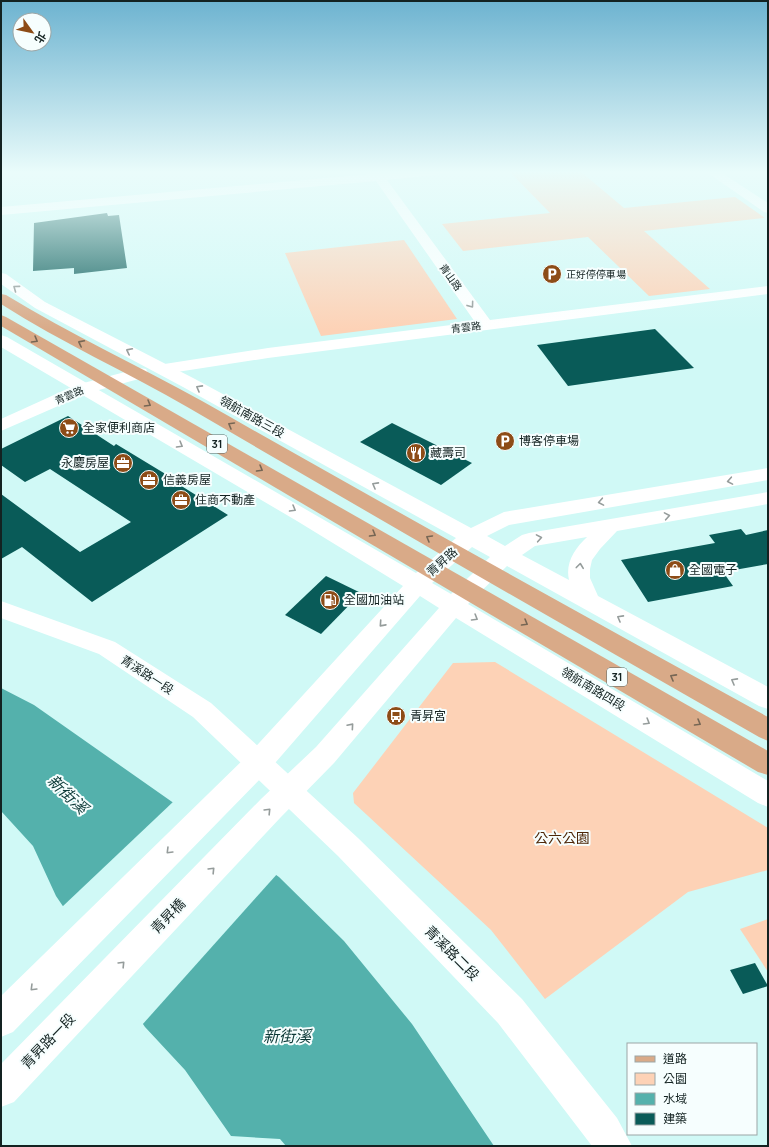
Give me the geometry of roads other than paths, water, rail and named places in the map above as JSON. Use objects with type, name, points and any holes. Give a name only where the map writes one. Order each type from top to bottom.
[{"type":"main road","name":"領航南路三段","points":[[1,298],[46,326],[140,374],[487,572]]},
{"type":"main road","name":"31","points":[[1,320],[110,382],[425,577]]},
{"type":"main road","name":"31","points":[[487,572],[768,730]]},
{"type":"main road","name":"領航南路四段","points":[[460,597],[768,764]]},
{"type":"street","name":"青山路","points":[[421,225],[493,324]]},
{"type":"street","name":"青山路","points":[[424,225],[477,291]]},
{"type":"street","name":"領航南路三段","points":[[1,276],[40,305],[164,369],[505,556]]},
{"type":"street","name":"青雲路","points":[[164,369],[268,353],[768,290]]},
{"type":"street","points":[[491,310],[493,324]]},
{"type":"street","name":"31","points":[[1,340],[82,389],[304,516],[425,577]]},
{"type":"street","name":"青雲路","points":[[1,426],[82,389],[140,374]]},
{"type":"street","name":"青昇路","points":[[242,839],[273,776],[296,719],[425,577],[470,537],[504,519],[768,474]]},
{"type":"street","name":"青昇路","points":[[1,1020],[207,813],[273,776],[325,755],[460,597],[505,556],[529,540],[768,498]]},
{"type":"street","points":[[590,602],[582,590],[578,579],[579,560],[589,546],[610,526]]},
{"type":"street","points":[[505,556],[768,699]]},
{"type":"street","name":"領航南路四段","points":[[425,577],[460,597],[768,795]]},
{"type":"street","name":"青溪路一段","points":[[1,609],[107,648],[202,710],[273,776]]},
{"type":"street","points":[[741,715],[768,725]]},
{"type":"street","name":"青溪路二段","points":[[273,776],[348,847],[510,1011],[604,1131],[613,1146]]},
{"type":"street","name":"青昇橋","points":[[95,992],[242,839]]},
{"type":"street","name":"青昇路一段","points":[[1,1089],[95,992]]},
{"type":"water","name":"新街溪","points":[[1,688],[34,705],[279,877],[344,941],[412,1024],[494,1146],[286,1146],[280,1139],[231,1136],[185,1070],[145,1027],[56,896],[33,846],[1,811]]},
{"type":"place","name":"正好停停車場","points":[[552,274]]},
{"type":"place","name":"全家便利商店","points":[[69,428]]},
{"type":"place","name":"博客停車場","points":[[505,441]]},
{"type":"place","name":"藏壽司","points":[[416,453]]},
{"type":"place","name":"永慶房屋","points":[[123,463]]},
{"type":"place","name":"信義房屋","points":[[149,480]]},
{"type":"place","name":"住商不動產","points":[[181,500]]},
{"type":"place","name":"全國電子","points":[[675,570]]},
{"type":"place","name":"全國加油站","points":[[330,600]]},
{"type":"place","name":"青昇宮","points":[[396,716]]},
{"type":"park label","name":"公六公園","points":[[562,838]]}]
